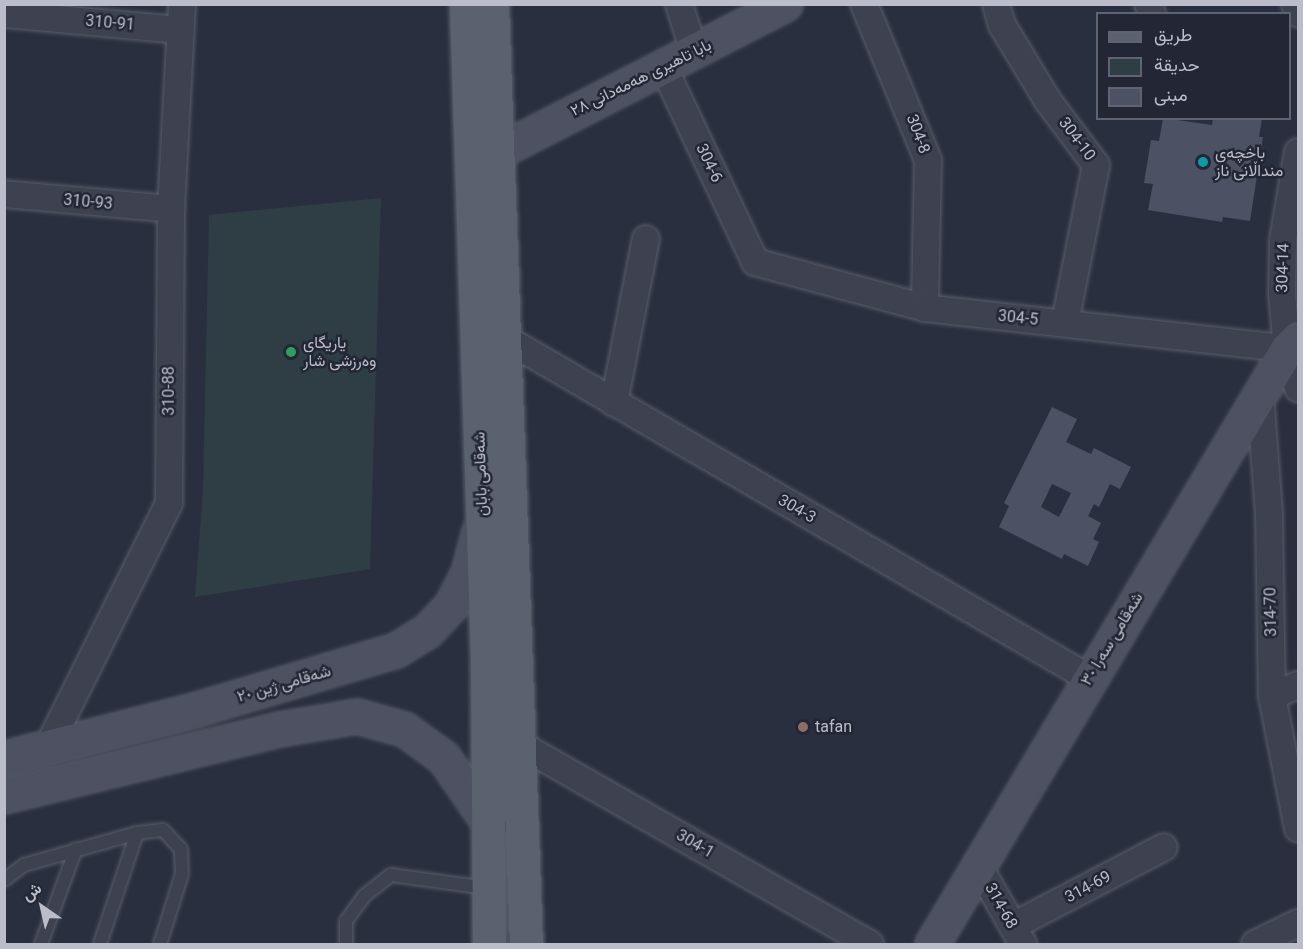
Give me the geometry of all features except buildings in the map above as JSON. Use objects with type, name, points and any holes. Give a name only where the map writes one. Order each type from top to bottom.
[{"type":"main road","name":"شەقامی بابان","points":[[466,4],[490,825],[489,945]]},
{"type":"main road","points":[[492,4],[506,339],[526,945]]},
{"type":"main road","name":"بابا تاهیری هەمەدانی ٢٨","points":[[497,152],[662,64],[694,52],[785,4]]},
{"type":"main road","name":"شەقامی سەرا ٣٠","points":[[932,945],[1260,394],[1295,346]]},
{"type":"main road","name":"شەقامی ژین ٢٠","points":[[4,758],[47,749],[197,709],[378,656],[427,631],[461,588],[482,511]]},
{"type":"main road","points":[[197,709],[206,749]]},
{"type":"main road","points":[[4,796],[328,718],[381,719],[404,729],[444,758],[490,825]]},
{"type":"street","name":"310-88","points":[[47,749],[169,503],[171,209],[182,4]]},
{"type":"street","points":[[680,4],[694,52]]},
{"type":"street","name":"304-8","points":[[864,4],[928,160],[925,308]]},
{"type":"street","name":"304-10","points":[[996,4],[1002,25],[1048,101],[1096,165],[1065,323]]},
{"type":"street","name":"310-91","points":[[4,14],[180,30]]},
{"type":"street","name":"304-6","points":[[662,64],[755,262]]},
{"type":"street","name":"304-14","points":[[1299,152],[1283,241],[1299,388]]},
{"type":"street","name":"310-93","points":[[4,194],[171,209]]},
{"type":"street","points":[[614,402],[646,239]]},
{"type":"street","name":"304-5","points":[[755,262],[925,308],[1295,346]]},
{"type":"street","name":"304-3","points":[[506,339],[1089,678]]},
{"type":"street","name":"314-70","points":[[1260,394],[1269,513],[1272,696],[1299,828]]},
{"type":"street","points":[[1272,696],[1299,685]]},
{"type":"street","name":"304-1","points":[[519,744],[870,945]]},
{"type":"street","name":"314-69","points":[[1018,935],[1164,847]]},
{"type":"street","name":"314-68","points":[[979,867],[1018,935]]},
{"type":"street","points":[[1255,945],[1299,923]]},
{"type":"lane","points":[[4,880],[24,865],[136,832],[163,830],[181,849],[182,874],[160,945]]},
{"type":"lane","points":[[100,945],[136,832]]},
{"type":"lane","points":[[41,945],[76,849]]},
{"type":"lane","points":[[346,945],[346,921],[364,896],[391,876],[490,889]]},
{"type":"green space","name":"یاریگای وەرزشی شار","points":[[381,198],[370,569],[195,597],[203,489],[209,215]]},
{"type":"place","name":"باخچەی منداڵانی ناز","points":[[1203,162]]},
{"type":"place","name":"یاریگای وەرزشی شار","points":[[291,352]]},
{"type":"place","name":"tafan","points":[[803,727]]}]
